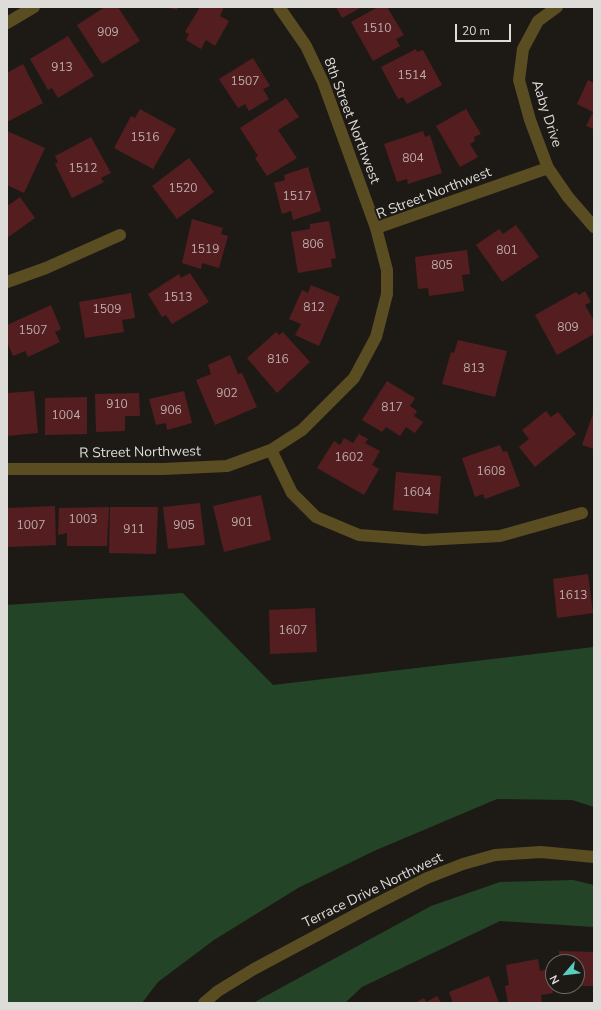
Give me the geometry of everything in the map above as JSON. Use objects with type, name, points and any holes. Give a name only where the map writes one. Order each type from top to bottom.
[{"type":"street","points":[[7,23],[34,7]]},
{"type":"street","name":"8th Street Northwest","points":[[280,7],[306,46],[323,82],[376,228]]},
{"type":"street","name":"Aaby Drive","points":[[556,7],[538,21],[524,49],[519,80],[530,120],[548,168],[568,197],[594,228]]},
{"type":"street","name":"R Street Northwest","points":[[7,469],[163,469],[227,466],[271,450],[302,430],[354,378],[376,337],[387,294],[387,270],[376,228],[548,168]]},
{"type":"street","points":[[7,282],[46,268],[120,235]]},
{"type":"street","points":[[271,450],[292,493],[316,517],[359,535],[424,540],[500,536],[582,513]]},
{"type":"street","name":"Terrace Drive Northwest","points":[[204,1003],[218,991],[254,969],[427,878],[463,864],[495,855],[541,852],[594,857]]},
{"type":"green space","points":[[183,593],[273,685],[594,647],[594,807],[572,800],[497,799],[374,851],[298,888],[214,940],[158,982],[142,1003],[7,1003],[7,605]]},
{"type":"green space","points":[[573,880],[594,885],[594,927],[500,921],[362,987],[345,1003],[253,1003],[431,906],[500,882]]},
{"type":"building","points":[[105,7],[118,7],[140,41],[102,64],[77,25]]},
{"type":"building","points":[[165,7],[178,7],[177,10]]},
{"type":"building","points":[[200,7],[224,7],[220,16],[229,21],[215,46],[206,40],[201,49],[186,40],[189,34],[185,32]]},
{"type":"building","points":[[336,7],[362,7],[342,18]]},
{"type":"building","points":[[378,7],[387,7],[404,35],[396,39],[400,46],[373,61],[351,22]]},
{"type":"building","points":[[68,36],[94,76],[58,98],[52,88],[48,90],[30,59]]},
{"type":"building","points":[[416,49],[417,52],[423,50],[442,85],[407,104],[403,97],[398,99],[381,67]]},
{"type":"building","points":[[253,58],[270,86],[263,89],[269,99],[249,111],[245,104],[238,108],[219,79]]},
{"type":"building","points":[[23,64],[43,103],[7,122],[7,73]]},
{"type":"building","points":[[588,80],[594,83],[594,129],[586,126],[593,112],[577,104]]},
{"type":"building","points":[[286,98],[299,117],[278,130],[297,158],[267,176],[255,158],[258,156],[240,128]]},
{"type":"building","points":[[140,109],[176,129],[153,169],[114,148],[131,116],[135,118]]},
{"type":"building","points":[[466,109],[481,134],[474,137],[475,141],[470,144],[478,157],[460,167],[436,126]]},
{"type":"building","points":[[7,131],[45,148],[24,193],[7,185]]},
{"type":"building","points":[[423,131],[425,137],[430,135],[442,173],[408,184],[407,179],[397,182],[384,144]]},
{"type":"building","points":[[91,137],[111,173],[101,178],[104,182],[72,198],[55,164],[58,162],[55,156]]},
{"type":"building","points":[[189,158],[214,192],[177,219],[152,186]]},
{"type":"building","points":[[308,167],[321,211],[293,220],[291,211],[282,214],[274,183],[285,180],[284,175]]},
{"type":"building","points":[[20,197],[35,218],[7,238],[7,203],[9,205]]},
{"type":"building","points":[[192,219],[223,228],[221,234],[228,236],[219,268],[202,263],[201,269],[182,263]]},
{"type":"building","points":[[329,221],[336,258],[331,259],[332,267],[298,273],[291,232],[310,229],[310,224]]},
{"type":"building","points":[[516,225],[539,257],[502,282],[476,245],[499,229],[503,234]]},
{"type":"building","points":[[467,250],[470,274],[462,275],[464,291],[429,296],[428,288],[418,289],[415,257]]},
{"type":"building","points":[[190,273],[209,302],[172,324],[166,315],[162,317],[148,294],[179,274],[181,278]]},
{"type":"building","points":[[311,285],[340,297],[319,346],[295,335],[301,324],[289,319],[302,290],[308,293]]},
{"type":"building","points":[[585,291],[591,302],[585,305],[594,321],[594,334],[557,355],[535,315],[576,292],[579,295]]},
{"type":"building","points":[[131,293],[135,318],[122,320],[124,332],[85,338],[79,302]]},
{"type":"building","points":[[51,305],[61,329],[55,332],[60,342],[28,357],[25,351],[13,356],[7,342],[7,325]]},
{"type":"building","points":[[276,332],[279,335],[283,332],[310,362],[277,393],[247,358]]},
{"type":"building","points":[[458,340],[507,351],[495,397],[442,384],[451,352],[454,353]]},
{"type":"building","points":[[230,355],[238,374],[242,373],[257,407],[215,425],[196,380],[211,374],[208,365]]},
{"type":"building","points":[[387,381],[415,398],[410,406],[417,411],[414,416],[423,422],[415,433],[406,427],[400,436],[386,427],[382,432],[362,420]]},
{"type":"building","points":[[34,391],[38,433],[7,436],[7,393]]},
{"type":"building","points":[[184,391],[192,423],[167,430],[166,423],[156,425],[149,399]]},
{"type":"building","points":[[139,393],[140,416],[125,416],[125,431],[96,432],[95,394]]},
{"type":"building","points":[[87,397],[87,434],[45,435],[45,398]]},
{"type":"building","points":[[546,411],[551,417],[558,412],[576,434],[535,467],[519,447],[529,439],[522,430]]},
{"type":"building","points":[[594,411],[594,449],[582,445]]},
{"type":"building","points":[[359,434],[368,439],[365,443],[380,451],[372,465],[379,469],[364,495],[317,468],[334,441],[340,445],[344,438],[353,443]]},
{"type":"building","points":[[500,445],[503,452],[507,451],[520,486],[485,499],[483,494],[475,497],[462,458]]},
{"type":"building","points":[[396,472],[441,476],[438,514],[393,510]]},
{"type":"building","points":[[261,495],[271,540],[224,552],[213,506]]},
{"type":"building","points":[[200,503],[205,545],[168,549],[163,507]]},
{"type":"building","points":[[55,506],[56,545],[8,547],[7,508]]},
{"type":"building","points":[[109,507],[107,546],[67,546],[67,533],[58,535],[59,508]]},
{"type":"building","points":[[110,507],[158,507],[156,554],[109,553]]},
{"type":"building","points":[[588,574],[593,613],[557,618],[553,579]]},
{"type":"building","points":[[315,608],[317,652],[270,654],[269,610]]},
{"type":"building","points":[[559,951],[594,952],[594,986],[585,986],[585,954],[559,954]]},
{"type":"building","points":[[538,959],[540,971],[545,970],[545,994],[547,994],[541,995],[542,1002],[508,1003],[505,986],[509,985],[506,965]]},
{"type":"building","points":[[489,976],[499,1003],[453,1003],[449,992]]},
{"type":"building","points":[[437,996],[441,1003],[415,1003],[424,998],[426,1002]]}]
